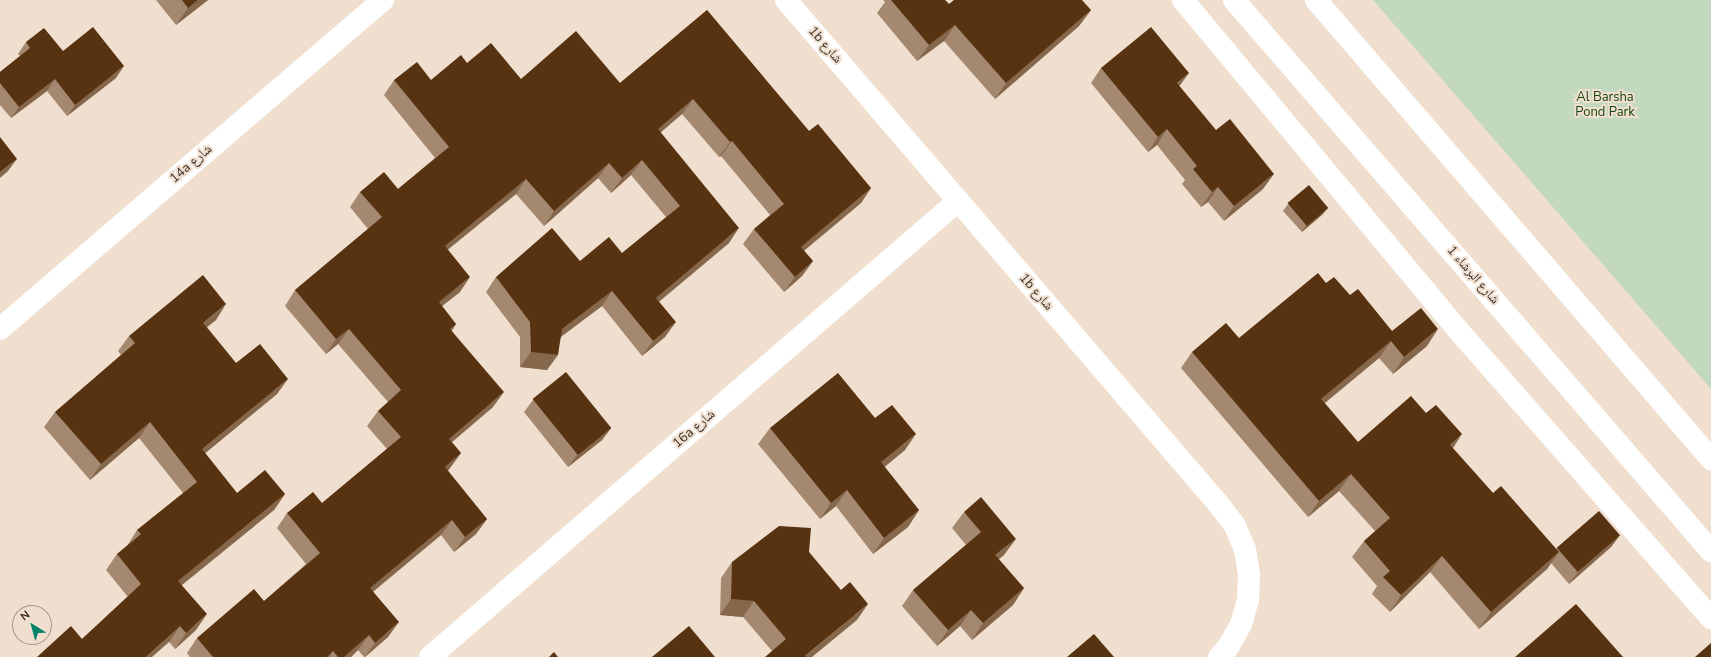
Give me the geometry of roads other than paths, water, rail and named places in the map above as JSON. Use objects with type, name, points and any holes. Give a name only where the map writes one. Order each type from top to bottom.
[{"type":"street","name":"14a شارع","points":[[0,329],[383,0]]},
{"type":"street","name":"1b شارع","points":[[786,0],[1220,506],[1235,526],[1245,549],[1249,574],[1248,600],[1241,624],[1228,646],[1219,657]]},
{"type":"street","points":[[1183,0],[1458,329],[1711,618]]},
{"type":"street","name":"شارع البرشاء 1","points":[[1234,0],[1711,551]]},
{"type":"street","points":[[1316,0],[1711,459]]},
{"type":"street","name":"16a شارع","points":[[430,657],[958,201]]},
{"type":"park label","name":"Al Barsha Pond Park","points":[[1605,106]]}]
